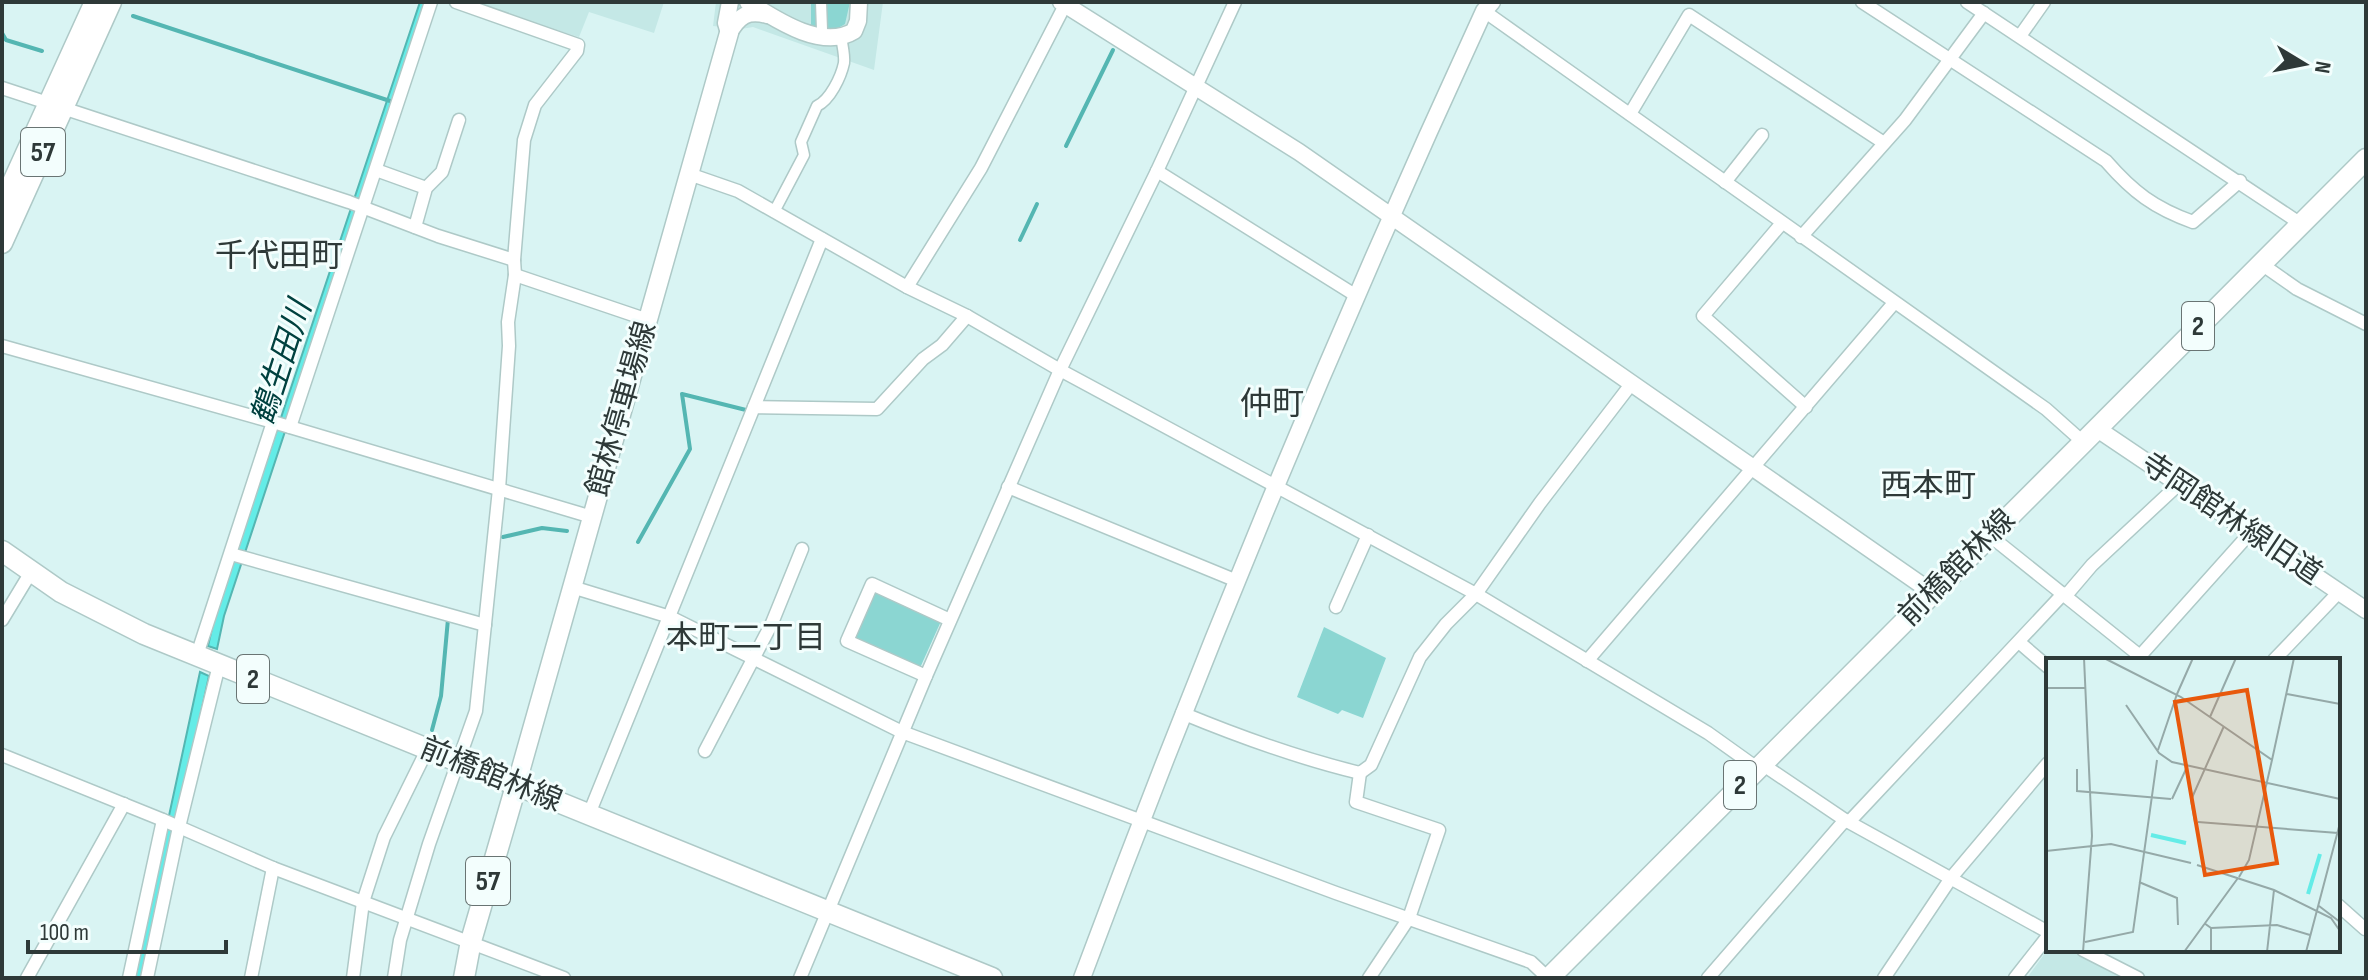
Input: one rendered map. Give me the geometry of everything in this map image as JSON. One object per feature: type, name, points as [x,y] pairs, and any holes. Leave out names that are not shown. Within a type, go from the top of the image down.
[{"type":"main road","name":"57","points":[[2,243],[95,2]]},
{"type":"main road","name":"57","points":[[2,206],[111,2]]},
{"type":"main road","name":"館林停車場線","points":[[516,786],[729,33]]},
{"type":"main road","name":"前橋館林線","points":[[1549,978],[2260,263],[2363,168]]},
{"type":"main road","name":"前橋館林線","points":[[2,551],[103,615],[427,750],[992,978]]},
{"type":"main road","name":"57","points":[[464,978],[471,941],[516,786]]},
{"type":"street","points":[[197,655],[237,556],[359,206],[376,170],[431,2]]},
{"type":"street","points":[[394,978],[407,917],[429,844],[476,711],[499,489],[508,322],[515,275],[524,140],[535,105],[578,45],[456,2]]},
{"type":"street","points":[[729,33],[726,23],[730,2]]},
{"type":"street","points":[[748,2],[769,16],[809,33],[828,37],[841,36],[857,27],[859,2]]},
{"type":"street","points":[[821,2],[822,30]]},
{"type":"street","points":[[800,978],[902,732],[1060,370],[1235,2]]},
{"type":"street","points":[[1862,2],[2106,161],[2132,190],[2166,212],[2193,222],[2240,181]]},
{"type":"street","points":[[1967,2],[2301,224]]},
{"type":"street","points":[[2020,36],[2044,2]]},
{"type":"street","points":[[907,287],[981,168],[1063,3],[1299,152],[1933,593]]},
{"type":"street","points":[[1082,978],[1182,713],[1355,295],[1483,5],[1894,303],[2046,409],[2090,435]]},
{"type":"street","points":[[1630,114],[1692,8],[1884,143]]},
{"type":"street","points":[[1801,237],[1905,120],[1984,13]]},
{"type":"street","points":[[729,33],[746,14],[769,16]]},
{"type":"street","points":[[774,212],[804,155],[801,142],[811,118],[817,106],[831,94],[844,63],[841,36]]},
{"type":"street","points":[[2,88],[514,260]]},
{"type":"street","points":[[415,227],[426,188],[442,172],[459,120]]},
{"type":"street","points":[[1725,182],[1762,135]]},
{"type":"street","points":[[376,170],[426,188]]},
{"type":"street","points":[[1157,171],[1355,295]]},
{"type":"street","points":[[689,174],[738,191],[907,287],[967,316],[1060,370],[1476,594],[1708,733],[1847,821],[2046,933]]},
{"type":"street","points":[[1782,223],[1703,316],[1806,407]]},
{"type":"street","points":[[589,814],[822,239]]},
{"type":"street","points":[[2260,263],[2297,289],[2366,324]]},
{"type":"street","points":[[515,275],[648,320]]},
{"type":"street","points":[[1587,661],[1894,303]]},
{"type":"street","points":[[754,407],[877,409],[967,316]]},
{"type":"street","points":[[2,346],[592,517]]},
{"type":"street","points":[[1369,978],[1409,918],[1439,830],[1356,802],[1360,773],[1371,765],[1420,657],[1446,624],[1476,594],[1540,503],[1632,383]]},
{"type":"street","name":"寺岡館林線旧道","points":[[2090,435],[2179,484],[2366,610]]},
{"type":"street","points":[[1710,977],[1847,821],[2020,643],[2062,595],[2069,592],[2092,565],[2179,484]]},
{"type":"street","points":[[1008,487],[1237,581]]},
{"type":"street","points":[[1989,535],[2140,656],[2251,532]]},
{"type":"street","points":[[1336,607],[1368,535]]},
{"type":"street","points":[[705,751],[755,659],[802,549]]},
{"type":"street","points":[[237,556],[485,625]]},
{"type":"street","points":[[2,620],[31,572]]},
{"type":"street","points":[[926,676],[847,641],[865,598],[872,584],[950,620]]},
{"type":"street","points":[[572,587],[670,617],[902,732],[1531,962],[1549,978]]},
{"type":"street","points":[[2276,658],[2339,592]]},
{"type":"street","points":[[2020,643],[2046,665]]},
{"type":"street","points":[[129,978],[171,823],[219,665]]},
{"type":"street","points":[[1182,713],[1251,741],[1360,773]]},
{"type":"street","points":[[353,978],[363,902],[384,837],[427,750]]},
{"type":"street","points":[[2,755],[273,868],[564,978]]},
{"type":"street","points":[[1884,978],[1951,878],[2046,765]]},
{"type":"street","points":[[27,978],[124,804]]},
{"type":"street","points":[[147,978],[171,823]]},
{"type":"street","points":[[251,978],[273,868]]},
{"type":"street","points":[[2340,907],[2365,929]]},
{"type":"street","points":[[2015,978],[2046,937]]},
{"type":"street","points":[[2087,952],[2138,978]]},
{"type":"shaded area","points":[[420,2],[427,2],[224,616],[217,649],[208,646],[215,615]]},
{"type":"shaded area","points":[[475,2],[664,2],[654,33],[589,12],[579,37],[478,6]]},
{"type":"shaded area","points":[[716,2],[883,2],[874,70],[753,27],[713,26]]},
{"type":"shaded area","points":[[811,2],[850,2],[845,24],[826,30],[807,25],[811,24]]},
{"type":"shaded area","points":[[873,589],[942,619],[920,668],[854,640]]},
{"type":"shaded area","points":[[1324,627],[1386,658],[1363,718],[1342,710],[1338,714],[1297,697]]},
{"type":"shaded area","points":[[200,672],[209,676],[143,978],[134,978]]},
{"type":"shaded area","points":[[2046,952],[2073,952],[2122,978],[2027,978]]},
{"type":"waterway","points":[[133,16],[390,101]]},
{"type":"waterway","points":[[2,33],[6,40],[42,51]]},
{"type":"waterway","points":[[1066,146],[1113,50]]},
{"type":"waterway","points":[[1020,240],[1037,204]]},
{"type":"waterway","points":[[638,542],[690,449],[682,394],[746,410]]},
{"type":"waterway","points":[[503,537],[542,528],[567,531]]},
{"type":"waterway","points":[[432,730],[441,696],[448,619]]},
{"type":"district","name":"千代田町","points":[[279,256]]},
{"type":"district","name":"仲町","points":[[1272,404]]},
{"type":"district","name":"西本町","points":[[1928,486]]},
{"type":"district","name":"本町二丁目","points":[[746,638]]},
{"type":"water label","name":"鶴生田川","points":[[282,363]]}]
